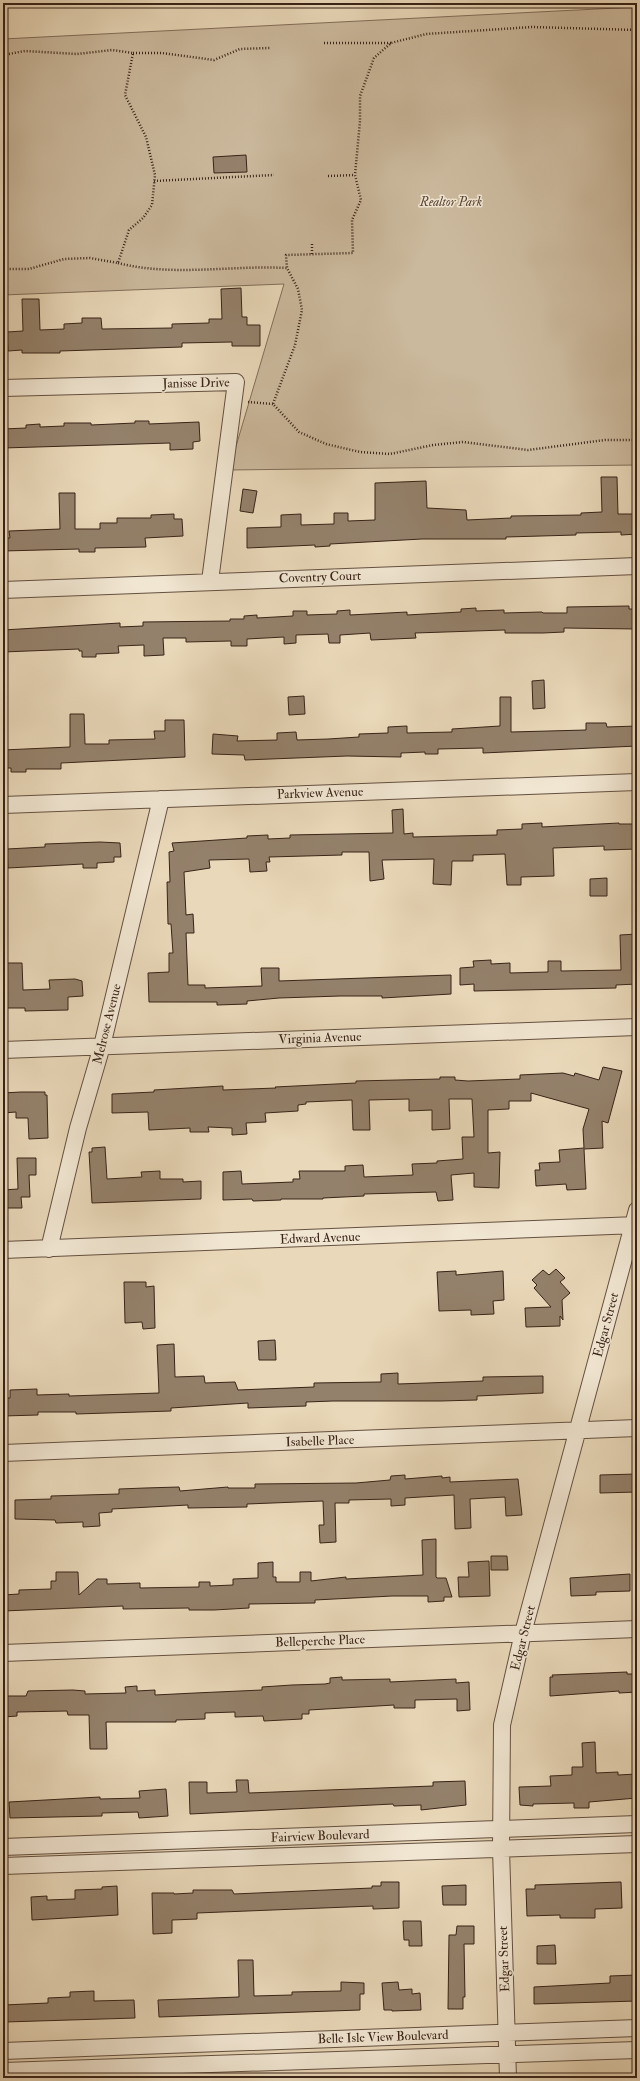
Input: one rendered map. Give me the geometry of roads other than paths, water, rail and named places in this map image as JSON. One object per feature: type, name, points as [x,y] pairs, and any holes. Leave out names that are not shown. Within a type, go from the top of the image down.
[{"type":"street","name":"Janisse Drive","points":[[3,388],[236,382],[210,581]]},
{"type":"street","name":"Coventry Court","points":[[3,590],[637,566]]},
{"type":"street","name":"Parkview Avenue","points":[[3,804],[637,782]]},
{"type":"street","name":"Melrose Avenue","points":[[49,1249],[78,1128],[102,1046],[161,799]]},
{"type":"street","name":"Virginia Avenue","points":[[3,1050],[637,1027]]},
{"type":"street","name":"Edward Avenue","points":[[3,1250],[636,1220]]},
{"type":"street","name":"Edgar Street","points":[[508,2078],[500,1829],[502,1726],[523,1633],[636,1220]]},
{"type":"street","name":"Isabelle Place","points":[[3,1453],[637,1428]]},
{"type":"street","name":"Belleperche Place","points":[[3,1653],[637,1629]]},
{"type":"street","name":"Fairview Boulevard","points":[[3,1847],[637,1824]]},
{"type":"street","points":[[127,1843],[128,1861]]},
{"type":"street","name":"Fairview Boulevard","points":[[3,1866],[637,1844]]},
{"type":"street","name":"Belle Isle View Boulevard","points":[[3,2051],[637,2028]]},
{"type":"street","points":[[129,2047],[130,2066]]},
{"type":"street","name":"Belle Isle View Boulevard","points":[[3,2071],[637,2050]]},
{"type":"park label","name":"Realtor Park","points":[[451,202]]}]
